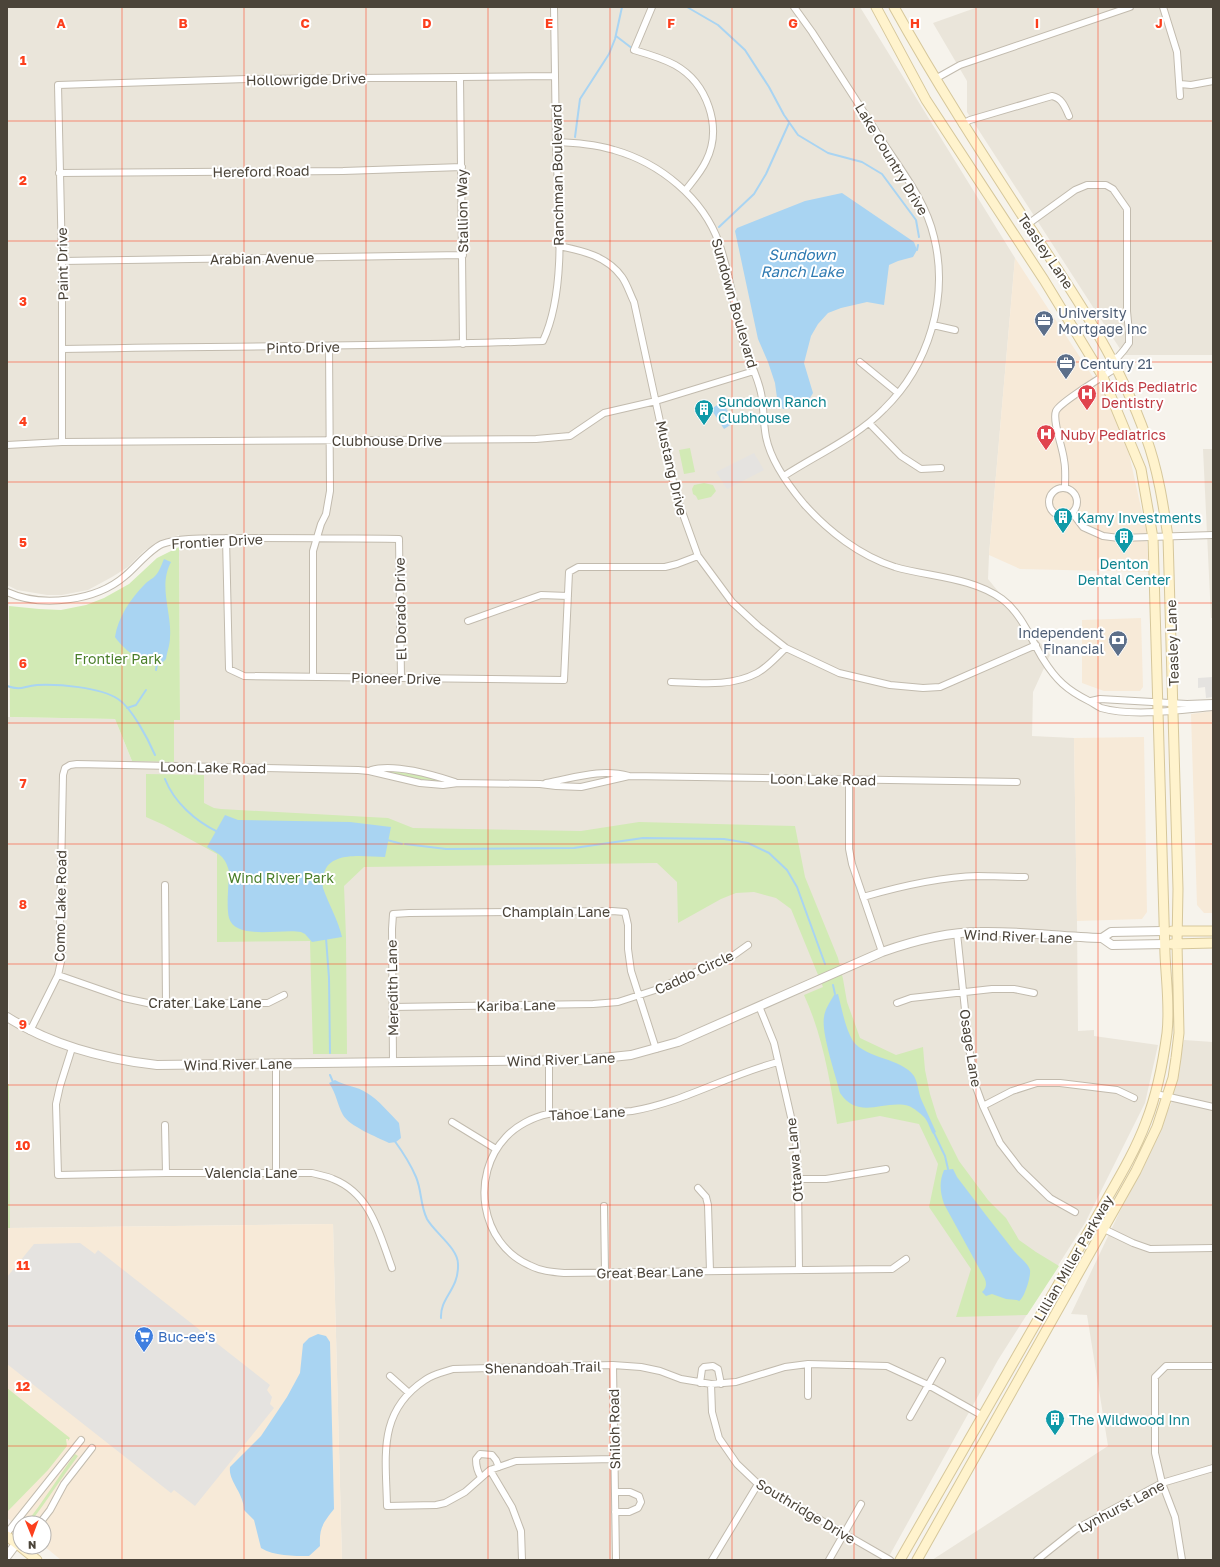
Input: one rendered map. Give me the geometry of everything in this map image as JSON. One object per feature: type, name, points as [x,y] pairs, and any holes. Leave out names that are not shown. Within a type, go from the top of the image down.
[{"type":"main road","name":"Teasley Lane","points":[[876,7],[926,100],[1104,377],[1141,469],[1153,538],[1164,931]]},
{"type":"main road","name":"Teasley Lane","points":[[894,7],[962,124],[1080,302],[1132,400],[1152,454],[1162,496],[1168,537],[1178,889],[1177,931]]},
{"type":"main road","points":[[1164,931],[1213,930]]},
{"type":"main road","name":"Lillian Miller Parkway","points":[[900,1560],[1094,1222],[1124,1168],[1146,1123],[1156,1094],[1167,1032],[1168,1002],[1164,931]]},
{"type":"main road","name":"Lillian Miller Parkway","points":[[916,1560],[1136,1172],[1157,1127],[1173,1078],[1179,1033],[1177,931]]},
{"type":"main road","points":[[1165,944],[1213,943]]},
{"type":"street","name":"Ranchman Boulevard","points":[[543,340],[549,327],[555,303],[559,246],[554,7]]},
{"type":"street","points":[[652,7],[634,50],[664,60],[683,70],[699,87],[708,104],[712,116],[714,137],[707,160],[685,191]]},
{"type":"street","name":"Lake Country Drive","points":[[784,476],[869,423],[898,393],[921,358],[934,325],[939,292],[938,256],[934,236],[922,203],[812,32],[794,7]]},
{"type":"street","points":[[935,79],[960,65],[1130,7]]},
{"type":"street","points":[[1163,7],[1177,52],[1180,96]]},
{"type":"street","name":"Hollowrigde Drive","points":[[58,85],[247,79],[555,76]]},
{"type":"street","name":"Stallion Way","points":[[460,78],[463,344]]},
{"type":"street","points":[[1180,84],[1191,85],[1213,81]]},
{"type":"street","name":"Paint Drive","points":[[58,85],[62,261],[62,442]]},
{"type":"street","points":[[962,124],[970,120],[1052,96],[1058,98],[1063,103],[1069,116]]},
{"type":"street","name":"Sundown Boulevard","points":[[556,142],[590,144],[615,150],[646,163],[664,174],[685,191],[699,207],[711,225],[719,242],[730,278],[746,354],[754,371],[761,395],[766,438],[772,454],[784,476],[802,501],[831,532],[864,553],[889,564],[971,584],[987,590],[1010,606],[1058,680],[1076,694],[1099,707],[1114,710],[1158,707],[1213,707]]},
{"type":"street","name":"Hereford Road","points":[[59,173],[343,171],[462,167]]},
{"type":"street","points":[[1028,224],[1075,190],[1087,186],[1106,185],[1113,189],[1127,209],[1128,343],[1118,357],[1111,359]]},
{"type":"street","name":"Mustang Drive","points":[[559,246],[582,251],[603,259],[622,276],[634,302],[676,496],[698,556],[732,602],[758,626],[786,648],[839,673],[890,686],[923,688],[940,687],[1036,645]]},
{"type":"street","name":"Arabian Avenue","points":[[62,261],[462,255]]},
{"type":"street","points":[[934,325],[955,330]]},
{"type":"street","name":"Pinto Drive","points":[[62,349],[463,344],[543,340]]},
{"type":"street","points":[[313,677],[313,551],[329,504],[329,346]]},
{"type":"street","points":[[860,362],[898,393]]},
{"type":"street","points":[[1065,488],[1065,462],[1056,425],[1056,411],[1064,402],[1116,368]]},
{"type":"street","name":"Clubhouse Drive","points":[[7,445],[62,442],[536,439],[570,436],[604,413],[656,401],[754,371]]},
{"type":"street","points":[[869,423],[901,456],[921,469],[941,468]]},
{"type":"street","points":[[1065,488],[1072,491],[1078,500],[1078,505],[1073,514],[1062,517],[1052,511],[1049,504],[1055,490],[1065,488]]},
{"type":"street","points":[[1073,514],[1083,527],[1103,536],[1119,538],[1153,538],[1213,535]]},
{"type":"street","name":"Frontier Drive","points":[[7,592],[39,601],[64,601],[81,597],[108,587],[124,577],[148,554],[161,545],[176,541],[226,538],[399,539]]},
{"type":"street","name":"Pioneer Drive","points":[[226,538],[229,669],[244,676],[564,680],[568,596]]},
{"type":"street","name":"El Dorado Drive","points":[[399,539],[401,678]]},
{"type":"street","points":[[468,621],[541,595],[568,596],[569,572],[578,567],[665,567],[698,556]]},
{"type":"street","points":[[671,682],[710,684],[731,682],[758,672],[786,648]]},
{"type":"street","name":"Sundown Boulevard","points":[[1090,701],[1100,699],[1158,707]]},
{"type":"street","name":"Sundown Boulevard","points":[[1173,707],[1213,703]]},
{"type":"street","name":"Loon Lake Road","points":[[63,774],[65,768],[70,765],[77,764],[369,771],[420,783],[540,784],[581,787],[629,776],[1017,782]]},
{"type":"street","name":"Loon Lake Road","points":[[369,771],[376,768],[409,770],[458,783]]},
{"type":"street","name":"Loon Lake Road","points":[[540,784],[595,773],[619,773],[629,776]]},
{"type":"street","name":"Como Lake Road","points":[[30,1031],[58,975],[62,957],[60,924],[63,774]]},
{"type":"street","points":[[849,780],[849,849],[863,897],[882,952]]},
{"type":"street","points":[[863,897],[905,886],[942,879],[978,876],[1025,877]]},
{"type":"street","points":[[165,885],[166,1004]]},
{"type":"street","name":"Champlain Lane","points":[[393,914],[612,910],[625,912],[628,925],[628,949],[631,971],[656,1049]]},
{"type":"street","name":"Meredith Lane","points":[[393,914],[393,1062]]},
{"type":"street","name":"Wind River Lane","points":[[1102,938],[1111,932],[1164,931]]},
{"type":"street","name":"Wind River Lane","points":[[7,1017],[30,1031],[72,1048],[106,1057],[157,1065],[583,1060],[631,1055],[656,1049],[696,1034],[882,952],[909,943],[957,933],[1000,932],[1102,938],[1112,944],[1165,944]]},
{"type":"street","name":"Osage Lane","points":[[957,933],[959,965],[969,1048],[976,1087],[983,1106],[1000,1143],[1020,1169],[1050,1198],[1075,1212]]},
{"type":"street","name":"Caddo Circle","points":[[639,996],[734,955],[748,945]]},
{"type":"street","name":"Crater Lake Lane","points":[[58,975],[124,998],[152,1004],[268,1002],[284,995]]},
{"type":"street","points":[[897,1003],[911,998],[992,989],[1014,989],[1034,993]]},
{"type":"street","name":"Kariba Lane","points":[[392,1007],[593,1004],[618,1002],[639,996]]},
{"type":"street","name":"Ottawa Lane","points":[[759,1006],[769,1028],[796,1139],[799,1270]]},
{"type":"street","name":"Valencia Lane","points":[[72,1048],[56,1104],[58,1175],[276,1172],[312,1173],[333,1178],[354,1191],[368,1207],[375,1221],[392,1268]]},
{"type":"street","points":[[549,1061],[549,1114]]},
{"type":"street","name":"Tahoe Lane","points":[[496,1149],[514,1130],[524,1124],[549,1114],[602,1114],[662,1105],[695,1094],[754,1068],[778,1062]]},
{"type":"street","points":[[276,1064],[276,1172]]},
{"type":"street","points":[[983,1106],[1012,1091],[1037,1083],[1060,1083],[1117,1090],[1134,1098]]},
{"type":"street","points":[[1156,1094],[1213,1107]]},
{"type":"street","points":[[452,1122],[496,1149]]},
{"type":"street","points":[[166,1125],[166,1173]]},
{"type":"street","name":"Great Bear Lane","points":[[496,1149],[490,1160],[484,1187],[484,1201],[491,1226],[497,1238],[516,1257],[528,1265],[545,1271],[564,1273],[892,1269],[906,1259]]},
{"type":"street","points":[[798,1179],[826,1179],[886,1169]]},
{"type":"street","points":[[698,1188],[706,1198],[708,1205],[710,1271]]},
{"type":"street","points":[[604,1206],[605,1272]]},
{"type":"street","points":[[1094,1222],[1104,1229],[1133,1243],[1150,1249],[1213,1248]]},
{"type":"street","points":[[910,1417],[942,1360]]},
{"type":"street","points":[[808,1364],[808,1396]]},
{"type":"street","name":"Shenandoah Trail","points":[[481,1477],[465,1492],[446,1503],[436,1505],[387,1506],[385,1446],[388,1428],[402,1400],[426,1379],[438,1373],[453,1369],[613,1365],[641,1367],[660,1371],[681,1379],[700,1383],[721,1384],[743,1380],[785,1368],[808,1364],[887,1366],[928,1386],[983,1416]]},
{"type":"street","name":"Shiloh Road","points":[[613,1365],[616,1560]]},
{"type":"street","points":[[700,1383],[702,1370],[704,1367],[713,1366],[718,1368],[721,1384]]},
{"type":"street","points":[[1182,1560],[1175,1517],[1162,1483],[1155,1453],[1155,1377],[1166,1366],[1213,1366]]},
{"type":"street","points":[[390,1376],[409,1393]]},
{"type":"street","name":"Southridge Drive","points":[[711,1384],[712,1412],[719,1438],[737,1464],[758,1484],[890,1560]]},
{"type":"street","points":[[7,1533],[81,1440]]},
{"type":"street","points":[[46,1515],[56,1500],[64,1484],[92,1448]]},
{"type":"street","points":[[499,1467],[492,1455],[480,1454],[476,1458],[477,1471],[481,1477],[490,1470],[499,1467],[516,1461],[614,1459]]},
{"type":"street","name":"Lynhurst Lane","points":[[1037,1560],[1076,1529],[1162,1483],[1213,1468]]},
{"type":"street","points":[[490,1470],[512,1508],[521,1531],[522,1560]]},
{"type":"street","points":[[712,1560],[758,1484]]},
{"type":"street","points":[[615,1492],[630,1492],[638,1496],[641,1502],[638,1508],[629,1512],[615,1512]]},
{"type":"street","points":[[829,1560],[861,1504]]},
{"type":"shaded area","points":[[7,7],[860,7],[1015,258],[988,579],[1050,655],[1033,692],[1032,736],[1074,738],[1078,1031],[1094,1030],[1094,1036],[1158,1045],[1145,1103],[1085,1223],[998,1360],[887,1560],[342,1560],[333,1224],[10,1228],[9,1018],[7,963],[7,717],[115,719],[132,761],[173,762],[174,720],[180,720],[179,535],[160,541],[144,551],[128,567],[88,590],[62,595],[47,595],[17,590],[7,585]]},
{"type":"shaded area","points":[[978,7],[1213,7],[1213,355],[1124,355],[967,112],[967,81],[933,23]]},
{"type":"shaded area","points":[[1015,258],[1108,400],[1129,454],[1146,530],[1149,572],[1020,569],[989,555]]},
{"type":"shaded area","points":[[1203,449],[1213,449],[1213,618],[1211,618]]},
{"type":"shaded area","points":[[754,453],[764,470],[727,489],[716,472]]},
{"type":"shaded area","points":[[1141,618],[1143,687],[1140,691],[1104,691],[1082,683],[1082,620]]},
{"type":"shaded area","points":[[1213,677],[1213,697],[1206,698],[1205,687],[1198,688],[1198,678]]},
{"type":"shaded area","points":[[1213,711],[1213,913],[1204,913],[1197,905],[1191,714]]},
{"type":"shaded area","points":[[1144,737],[1147,912],[1142,919],[1077,921],[1074,738]]},
{"type":"shaded area","points":[[1184,1040],[1213,1042],[1213,1560],[932,1560],[1108,1446],[1087,1315],[1071,1314],[1171,1104]]},
{"type":"shaded area","points":[[333,1224],[342,1560],[61,1560],[52,1553],[52,1515],[12,1515],[12,1522],[7,1518],[7,1228]]},
{"type":"shaded area","points":[[80,1243],[95,1254],[98,1250],[270,1385],[267,1390],[272,1397],[270,1404],[274,1408],[195,1506],[174,1490],[171,1493],[7,1364],[7,1277],[34,1244]]},
{"type":"green space","points":[[690,448],[695,472],[684,474],[679,450]]},
{"type":"green space","points":[[704,483],[713,485],[716,491],[711,497],[698,500],[693,494],[692,489],[694,485]]},
{"type":"green space","name":"Frontier Park","points":[[179,547],[180,720],[174,720],[174,762],[132,761],[115,719],[10,717],[9,606],[61,610],[86,605],[104,598],[129,584],[157,558]]},
{"type":"green space","points":[[387,771],[410,773],[441,780],[441,782],[425,781],[387,773]]},
{"type":"green space","name":"Wind River Park","points":[[146,774],[204,775],[204,803],[214,808],[388,818],[413,828],[581,831],[639,822],[795,826],[805,877],[838,958],[847,1002],[860,1038],[896,1055],[923,1047],[925,1070],[937,1117],[959,1161],[988,1200],[1006,1218],[1019,1240],[1059,1266],[1027,1315],[956,1317],[971,1269],[929,1207],[938,1164],[919,1124],[880,1116],[837,1124],[821,1042],[804,995],[823,987],[791,909],[776,898],[754,892],[736,893],[721,899],[678,923],[677,882],[657,863],[364,867],[344,886],[347,1054],[313,1054],[310,941],[217,942],[217,854],[164,825],[146,817]]},
{"type":"green space","points":[[7,1084],[9,1084],[10,1228],[7,1228]]},
{"type":"green space","points":[[7,1388],[70,1438],[68,1441],[68,1439],[66,1439],[67,1446],[48,1470],[7,1512]]},
{"type":"green space","points":[[75,1454],[78,1456],[36,1515],[32,1515]]},
{"type":"water","name":"Sundown Ranch Lake","points":[[842,193],[914,242],[917,250],[913,257],[889,265],[884,305],[867,302],[841,308],[828,313],[818,324],[811,336],[804,363],[813,393],[801,406],[783,409],[777,398],[775,383],[758,339],[735,231],[737,228],[805,201]]},
{"type":"water","points":[[722,402],[735,422],[724,429],[711,409]]},
{"type":"water","points":[[164,559],[171,562],[167,571],[165,590],[170,640],[166,659],[160,664],[153,664],[147,663],[134,656],[115,637],[119,622],[126,608],[140,589],[157,574]]},
{"type":"water","points":[[225,815],[238,820],[350,822],[391,827],[385,857],[350,856],[341,858],[328,866],[324,873],[323,888],[342,937],[312,942],[305,934],[301,932],[250,931],[233,925],[228,913],[229,871],[226,862],[221,856],[207,847]]},
{"type":"water","points":[[838,994],[846,1024],[853,1041],[866,1052],[901,1065],[914,1076],[921,1099],[936,1132],[933,1134],[924,1117],[909,1106],[890,1105],[864,1108],[855,1106],[847,1101],[840,1093],[827,1044],[824,1024],[824,1017],[827,1008],[834,995]]},
{"type":"water","points":[[335,1080],[355,1087],[375,1099],[399,1123],[401,1138],[396,1142],[389,1143],[364,1131],[346,1119],[329,1083]]},
{"type":"water","points":[[953,1169],[957,1177],[993,1224],[1014,1251],[1029,1267],[1030,1273],[1028,1282],[1025,1292],[1019,1301],[1006,1299],[992,1294],[986,1296],[982,1292],[986,1286],[985,1279],[944,1204],[941,1187],[942,1174],[944,1170]]},
{"type":"water","points":[[318,1334],[326,1336],[330,1342],[334,1509],[322,1526],[320,1546],[309,1556],[290,1556],[272,1553],[261,1548],[254,1520],[244,1510],[242,1498],[231,1477],[230,1467],[261,1436],[287,1397],[300,1373],[303,1344],[309,1338]]},
{"type":"waterway","points":[[575,137],[580,99],[609,54],[615,39],[622,7]]},
{"type":"waterway","points":[[687,7],[718,25],[745,50],[769,87],[784,115],[798,135],[828,153],[862,162],[882,174],[916,220],[919,237]]},
{"type":"waterway","points":[[616,36],[633,49]]},
{"type":"waterway","points":[[719,227],[754,194],[766,174],[789,123]]},
{"type":"waterway","points":[[917,250],[918,245]]},
{"type":"waterway","points":[[156,670],[157,664]]},
{"type":"waterway","points":[[7,686],[19,688],[37,685],[79,687],[110,695],[118,699],[129,709],[144,733],[155,755]]},
{"type":"waterway","points":[[127,708],[136,705],[146,690]]},
{"type":"waterway","points":[[165,779],[174,795],[186,810],[209,828],[218,832]]},
{"type":"waterway","points":[[405,844],[446,849],[574,848],[643,838],[724,839],[748,843],[769,853],[787,870],[797,887],[825,964]]},
{"type":"waterway","points":[[387,840],[402,844]]},
{"type":"waterway","points":[[326,938],[329,978],[330,1053]]},
{"type":"waterway","points":[[833,985],[835,994]]},
{"type":"waterway","points":[[330,1075],[333,1082]]},
{"type":"waterway","points":[[934,1133],[945,1156],[948,1169]]},
{"type":"waterway","points":[[394,1140],[416,1177],[427,1219],[450,1246],[457,1258],[458,1273],[453,1287],[443,1304],[441,1318]]},
{"type":"place","name":"University Mortgage Inc","points":[[1044,337]]},
{"type":"place","name":"Century 21","points":[[1066,380]]},
{"type":"place","name":"iKids Pediatric Dentistry","points":[[1087,411]]},
{"type":"place","name":"Sundown Ranch Clubhouse","points":[[704,426]]},
{"type":"place","name":"Nuby Pediatrics","points":[[1046,451]]},
{"type":"place","name":"Kamy Investments","points":[[1063,534]]},
{"type":"place","name":"Denton Dental Center","points":[[1124,554]]},
{"type":"place","name":"Independent Financial","points":[[1118,657]]},
{"type":"place","name":"Buc-ee's","points":[[144,1353]]},
{"type":"place","name":"The Wildwood Inn","points":[[1055,1436]]}]
